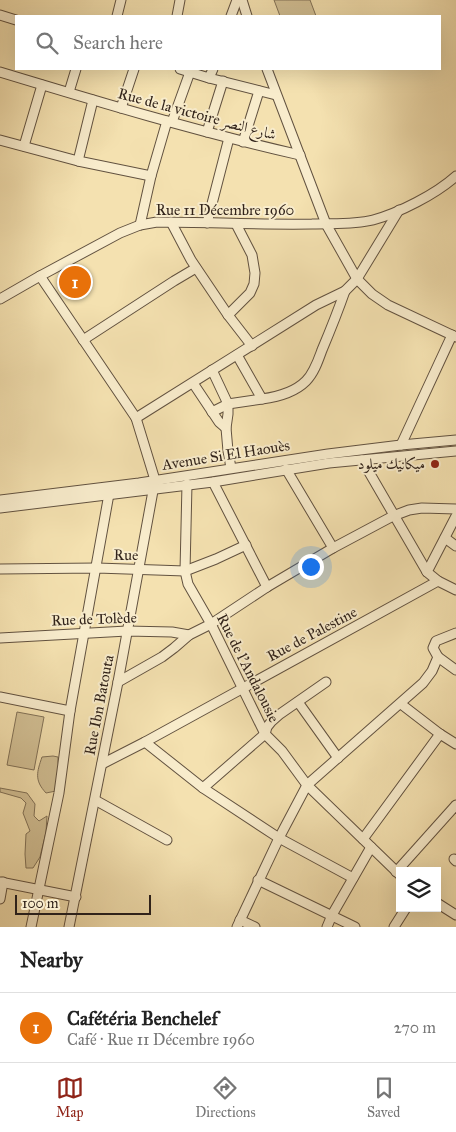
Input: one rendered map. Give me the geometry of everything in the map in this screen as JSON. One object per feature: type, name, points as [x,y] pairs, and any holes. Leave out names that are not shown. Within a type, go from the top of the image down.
[{"type":"street","points":[[118,15],[121,0]]},
{"type":"street","points":[[177,15],[180,0]]},
{"type":"street","points":[[231,15],[237,0]]},
{"type":"street","points":[[242,0],[247,15]]},
{"type":"street","points":[[0,15],[15,20]]},
{"type":"street","points":[[69,92],[76,70]]},
{"type":"street","points":[[122,108],[134,70]]},
{"type":"street","points":[[183,70],[276,95]]},
{"type":"street","points":[[209,78],[212,70]]},
{"type":"street","points":[[267,70],[326,224],[357,279],[372,294],[388,305],[454,336],[401,445]]},
{"type":"street","name":"Rue de la victoire شارع النصر","points":[[0,72],[18,73],[42,85],[93,100],[243,142],[300,155]]},
{"type":"street","points":[[140,225],[151,176],[169,121],[190,72]]},
{"type":"street","points":[[207,132],[223,81]]},
{"type":"street","points":[[24,146],[42,85]]},
{"type":"street","points":[[243,142],[259,91]]},
{"type":"street","points":[[78,161],[93,100]]},
{"type":"street","points":[[206,224],[229,138]]},
{"type":"street","points":[[0,140],[78,161],[151,176]]},
{"type":"street","name":"Rue 11 Décembre 1960","points":[[0,299],[104,241],[140,225],[156,222],[271,225],[355,223],[373,220],[423,199],[456,176]]},
{"type":"street","points":[[136,418],[316,305],[345,291],[357,279],[398,210]]},
{"type":"street","points":[[171,222],[196,268],[252,346]]},
{"type":"street","points":[[228,315],[250,294],[254,284],[255,272],[252,255],[236,224]]},
{"type":"street","points":[[83,340],[196,268]]},
{"type":"street","points":[[40,276],[136,418],[154,484]]},
{"type":"street","points":[[212,412],[228,404],[273,397],[295,389],[306,382],[315,367],[338,313],[345,291]]},
{"type":"street","points":[[237,355],[262,399]]},
{"type":"street","points":[[212,370],[228,404],[226,428],[231,468]]},
{"type":"street","points":[[193,382],[212,412],[226,428]]},
{"type":"street","name":"Avenue Si El Haouès","points":[[0,505],[109,494],[231,468],[329,458],[401,445],[456,440]]},
{"type":"street","name":"Avenue Si El Haouès","points":[[0,505],[139,483],[187,484],[213,482],[286,470],[329,458],[362,460],[456,451]]},
{"type":"street","points":[[362,460],[427,572],[438,581],[456,590]]},
{"type":"street","points":[[286,470],[333,548]]},
{"type":"street","points":[[213,482],[267,587]]},
{"type":"street","name":"Rue Ibn Batouta","points":[[73,926],[76,896],[154,484]]},
{"type":"street","name":"Rue de l'Andalousie","points":[[187,484],[185,571],[188,584],[211,624],[265,734],[282,751],[307,785],[396,872]]},
{"type":"street","points":[[31,927],[59,793],[70,711],[109,494]]},
{"type":"street","points":[[118,682],[162,657],[189,635],[211,624],[267,587],[333,548],[393,516],[409,510],[422,508],[456,509]]},
{"type":"street","points":[[427,572],[456,516]]},
{"type":"street","points":[[445,538],[456,546]]},
{"type":"street","name":"Rue","points":[[0,569],[97,568],[185,571],[246,545]]},
{"type":"street","name":"Rue de Palestine","points":[[102,764],[438,581]]},
{"type":"street","name":"Rue de Tolède","points":[[0,638],[127,631],[172,632],[189,635]]},
{"type":"street","points":[[456,632],[436,641],[433,648],[438,657],[456,670]]},
{"type":"street","points":[[255,927],[238,923],[307,785],[423,683],[432,671],[438,657]]},
{"type":"street","points":[[204,788],[265,734],[270,722],[326,682]]},
{"type":"street","points":[[0,697],[70,711]]},
{"type":"street","points":[[298,702],[338,758]]},
{"type":"street","points":[[401,704],[456,744]]},
{"type":"street","points":[[362,839],[440,734]]},
{"type":"street","points":[[145,742],[204,788],[279,838],[353,878]]},
{"type":"street","points":[[95,800],[167,840]]},
{"type":"street","points":[[404,867],[456,805]]},
{"type":"street","points":[[327,927],[371,847]]},
{"type":"street","points":[[258,880],[355,927]]},
{"type":"street","points":[[0,899],[2,882],[76,896]]},
{"type":"street","points":[[441,906],[456,915]]},
{"type":"street","points":[[394,927],[403,912]]},
{"type":"shaded area","points":[[274,0],[310,0],[316,15],[280,15]]},
{"type":"shaded area","points":[[17,712],[44,717],[34,770],[7,765]]},
{"type":"shaded area","points":[[42,757],[58,757],[60,774],[56,791],[46,793],[38,780],[38,772]]},
{"type":"shaded area","points":[[0,788],[27,793],[35,804],[34,816],[39,821],[47,816],[46,832],[40,857],[33,868],[26,868],[26,834],[30,831],[23,813],[26,803],[21,798],[0,792]]},
{"type":"place","name":"Cafétéria Benchelef","points":[[75,282]]},
{"type":"place","name":"ميكانيك ميلود","points":[[435,464]]}]
